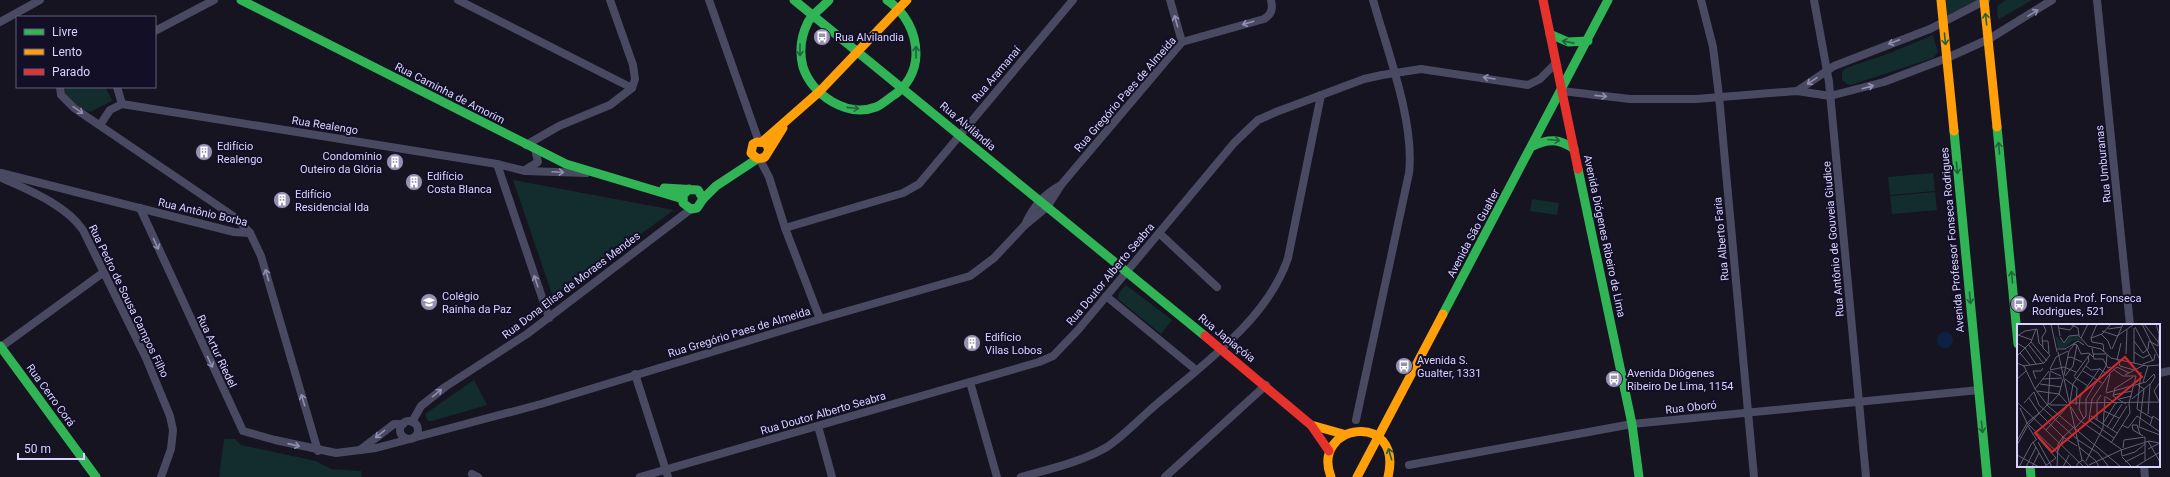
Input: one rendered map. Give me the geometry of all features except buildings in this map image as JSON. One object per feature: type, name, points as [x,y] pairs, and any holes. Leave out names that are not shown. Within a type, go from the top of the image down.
[{"type":"main road","name":"Rua Caminha de Amorim","points":[[241,0],[526,145],[592,174],[655,188],[689,189]]},
{"type":"main road","name":"Rua Alvilândia","points":[[794,0],[1126,271]]},
{"type":"main road","points":[[829,0],[812,14],[803,33],[800,55],[803,69],[809,82],[818,93],[838,106],[862,109],[885,103],[903,88],[912,73],[916,56],[916,45],[909,22],[898,8],[887,0]]},
{"type":"main road","points":[[701,195],[741,170],[786,123],[818,93],[907,0]]},
{"type":"main road","name":"Avenida Diógenes Ribeiro de Lima","points":[[1542,0],[1632,424],[1639,477]]},
{"type":"main road","name":"Avenida São Gualter","points":[[1356,477],[1533,146],[1608,0]]},
{"type":"main road","name":"Avenida Professor Fonseca Rodrigues","points":[[1941,0],[1987,477]]},
{"type":"main road","points":[[1985,0],[2017,333]]},
{"type":"main road","points":[[1550,34],[1563,42],[1570,44],[1588,41]]},
{"type":"main road","points":[[1533,146],[1549,139],[1556,139],[1574,149]]},
{"type":"main road","name":"Rua Caminha de Amorim","points":[[655,188],[686,203]]},
{"type":"main road","points":[[689,189],[695,189],[701,195],[700,205],[686,203],[684,193],[689,189]]},
{"type":"main road","name":"Rua Japiaçóia","points":[[1126,271],[1266,385],[1311,426],[1329,451]]},
{"type":"main road","name":"Rua Cerro Corá","points":[[0,346],[96,477]]},
{"type":"main road","name":"Rua Japiaçóia","points":[[1311,426],[1343,434]]},
{"type":"main road","points":[[1331,477],[1328,467],[1329,451],[1335,441],[1343,434],[1361,430],[1378,436],[1385,442],[1390,451],[1392,460],[1389,477]]},
{"type":"main road","points":[[2030,467],[2031,477]]},
{"type":"street","points":[[0,22],[40,0]]},
{"type":"street","points":[[156,30],[214,0]]},
{"type":"street","points":[[458,0],[632,88]]},
{"type":"street","points":[[526,145],[541,135],[610,105],[632,88],[635,79],[633,65],[610,0]]},
{"type":"street","points":[[709,0],[785,228],[820,319]]},
{"type":"street","name":"Rua Aramanaí","points":[[785,228],[903,193],[918,184],[1073,0]]},
{"type":"street","points":[[1170,0],[1182,42]]},
{"type":"street","name":"Rua Gregório Paes de Almeida","points":[[318,451],[347,453],[412,439],[443,429],[541,404],[635,374],[970,276],[994,258],[1024,226],[1047,207],[1061,185],[1182,42],[1264,19],[1270,15],[1272,11],[1271,0]]},
{"type":"street","points":[[1356,420],[1411,154],[1408,130],[1394,73],[1373,0]]},
{"type":"street","name":"Rua Alberto Faria","points":[[1701,0],[1713,47],[1719,96],[1754,477]]},
{"type":"street","name":"Rua Antônio de Gouveia Giudice","points":[[1814,0],[1830,96],[1866,477]]},
{"type":"street","points":[[1797,90],[1834,66],[1943,22],[1985,0]]},
{"type":"street","points":[[1562,91],[1630,99],[1719,96],[1797,90],[1830,96],[1884,82],[1947,58],[1989,39],[2052,0]]},
{"type":"street","name":"Rua Umburanas","points":[[2097,0],[2130,324]]},
{"type":"street","name":"Rua Doutor Alberto Seabra","points":[[640,477],[667,473],[818,426],[1039,362],[1053,356],[1106,296],[1248,128],[1276,112],[1364,79],[1394,73],[1421,69],[1528,85],[1540,79],[1556,63]]},
{"type":"street","points":[[60,88],[61,95],[68,103],[222,208],[250,233]]},
{"type":"street","points":[[100,125],[110,110],[122,104],[117,88]]},
{"type":"street","points":[[1021,477],[1080,459],[1108,446],[1221,348],[1268,298],[1283,272],[1288,258],[1321,94]]},
{"type":"street","name":"Rua Realengo","points":[[122,104],[497,164],[525,170],[592,174]]},
{"type":"street","points":[[541,135],[545,154]]},
{"type":"street","points":[[525,170],[538,162],[535,149]]},
{"type":"street","points":[[497,164],[549,318]]},
{"type":"street","name":"Rua Antônio Borba","points":[[0,173],[234,232],[250,233],[262,256],[318,451]]},
{"type":"street","name":"Rua Pedro de Sousa Campos Filho","points":[[0,176],[72,216],[83,230],[146,358],[170,416],[173,430],[171,449],[161,477]]},
{"type":"street","name":"Rua Gregório Paes de Almeida","points":[[1024,226],[1029,215],[1040,201],[1050,191],[1061,185]]},
{"type":"street","name":"Rua Dona Elisa de Moraes Mendes","points":[[412,422],[421,406],[445,387],[549,318],[669,224],[686,203]]},
{"type":"street","name":"Rua Artur Riedel","points":[[140,208],[242,431],[318,451]]},
{"type":"street","points":[[1159,233],[1217,287]]},
{"type":"street","points":[[0,346],[104,272]]},
{"type":"street","points":[[1106,296],[1196,370]]},
{"type":"street","points":[[2160,373],[2170,371]]},
{"type":"street","points":[[635,374],[667,473]]},
{"type":"street","points":[[970,382],[997,477]]},
{"type":"street","points":[[1165,477],[1266,385]]},
{"type":"street","name":"Rua Oboró","points":[[1409,465],[1632,424],[1979,390]]},
{"type":"street","points":[[360,450],[394,424],[412,422],[418,428],[418,432],[412,439],[401,434],[403,424]]},
{"type":"street","points":[[818,426],[832,477]]},
{"type":"street","name":"Rua Gregório Paes de Almeida","points":[[418,428],[443,429]]},
{"type":"street","points":[[2144,467],[2145,477]]},
{"type":"green space","points":[[1946,0],[1978,0],[1947,16]]},
{"type":"green space","points":[[2006,0],[2032,0],[1998,20],[1997,6]]},
{"type":"green space","points":[[1933,35],[1938,52],[1933,58],[1851,85],[1842,80],[1842,72],[1846,68],[1890,53]]},
{"type":"green space","points":[[66,88],[106,88],[112,100],[90,112],[72,102],[64,93]]},
{"type":"green space","points":[[1933,173],[1935,191],[1890,195],[1888,177]]},
{"type":"green space","points":[[513,180],[674,210],[553,297]]},
{"type":"green space","points":[[1935,192],[1937,210],[1892,214],[1890,196]]},
{"type":"green space","points":[[1532,199],[1559,203],[1557,215],[1530,211]]},
{"type":"green space","points":[[1126,285],[1172,320],[1161,334],[1118,299],[1119,293]]},
{"type":"green space","points":[[474,380],[487,405],[428,421],[425,414]]},
{"type":"green space","points":[[224,439],[235,439],[241,445],[316,461],[331,469],[361,471],[362,477],[219,477]]},
{"type":"water","points":[[1945,332],[1951,334],[1953,340],[1951,346],[1945,348],[1939,346],[1937,340],[1939,334]]},
{"type":"traffic: fast","points":[[241,0],[566,164],[683,199]]},
{"type":"traffic: fast","points":[[794,0],[1205,336]]},
{"type":"traffic: fast","points":[[829,0],[812,16],[806,27],[802,38],[801,50],[803,67],[814,87],[832,102],[843,107],[865,110],[880,105],[901,89],[909,79],[916,61],[912,30],[899,10],[887,0]]},
{"type":"traffic: fast","points":[[1443,314],[1608,0]]},
{"type":"traffic: fast","points":[[1550,34],[1568,42],[1588,41]]},
{"type":"traffic: fast","points":[[1997,127],[2017,334]]},
{"type":"traffic: fast","points":[[1954,131],[1987,477]]},
{"type":"traffic: fast","points":[[1533,146],[1539,143],[1554,141],[1564,143],[1574,149]]},
{"type":"traffic: fast","points":[[703,199],[716,186],[757,159]]},
{"type":"traffic: fast","points":[[1578,169],[1632,424],[1639,477]]},
{"type":"traffic: fast","points":[[664,188],[698,190],[703,199],[697,208],[691,209],[683,203],[683,195],[689,189]]},
{"type":"traffic: fast","points":[[0,346],[96,477]]},
{"type":"traffic: fast","points":[[2030,467],[2031,477]]},
{"type":"traffic: slow","points":[[762,142],[819,92],[907,0]]},
{"type":"traffic: slow","points":[[1941,0],[1954,131]]},
{"type":"traffic: slow","points":[[1984,0],[1997,127]]},
{"type":"traffic: slow","points":[[769,150],[766,143],[757,142],[753,144],[751,153],[757,158],[765,157],[783,128]]},
{"type":"traffic: slow","points":[[1357,477],[1443,314]]},
{"type":"traffic: slow","points":[[1311,425],[1343,434]]},
{"type":"traffic: slow","points":[[1331,477],[1328,459],[1333,445],[1344,436],[1358,432],[1371,433],[1383,441],[1389,456],[1388,477]]},
{"type":"traffic: jam","points":[[1543,0],[1578,169]]},
{"type":"traffic: jam","points":[[1205,336],[1311,425],[1329,451]]},
{"type":"place","name":"Rua Alvilandia","points":[[822,37]]},
{"type":"place","name":"Edifício Realengo","points":[[204,152]]},
{"type":"place","name":"Condomínio Outeiro da Glória","points":[[395,162]]},
{"type":"place","name":"Edifício Costa Blanca","points":[[414,182]]},
{"type":"place","name":"Edifício Residencial Ida","points":[[282,200]]},
{"type":"place","name":"Colégio Rainha da Paz","points":[[429,302]]},
{"type":"place","name":"Avenida Prof. Fonseca Rodrigues, 521","points":[[2019,304]]},
{"type":"place","name":"Edifício Vilas Lobos","points":[[972,343]]},
{"type":"place","name":"Avenida S. Gualter, 1331","points":[[1404,366]]},
{"type":"place","name":"Avenida Diógenes Ribeiro De Lima, 1154","points":[[1614,379]]}]
